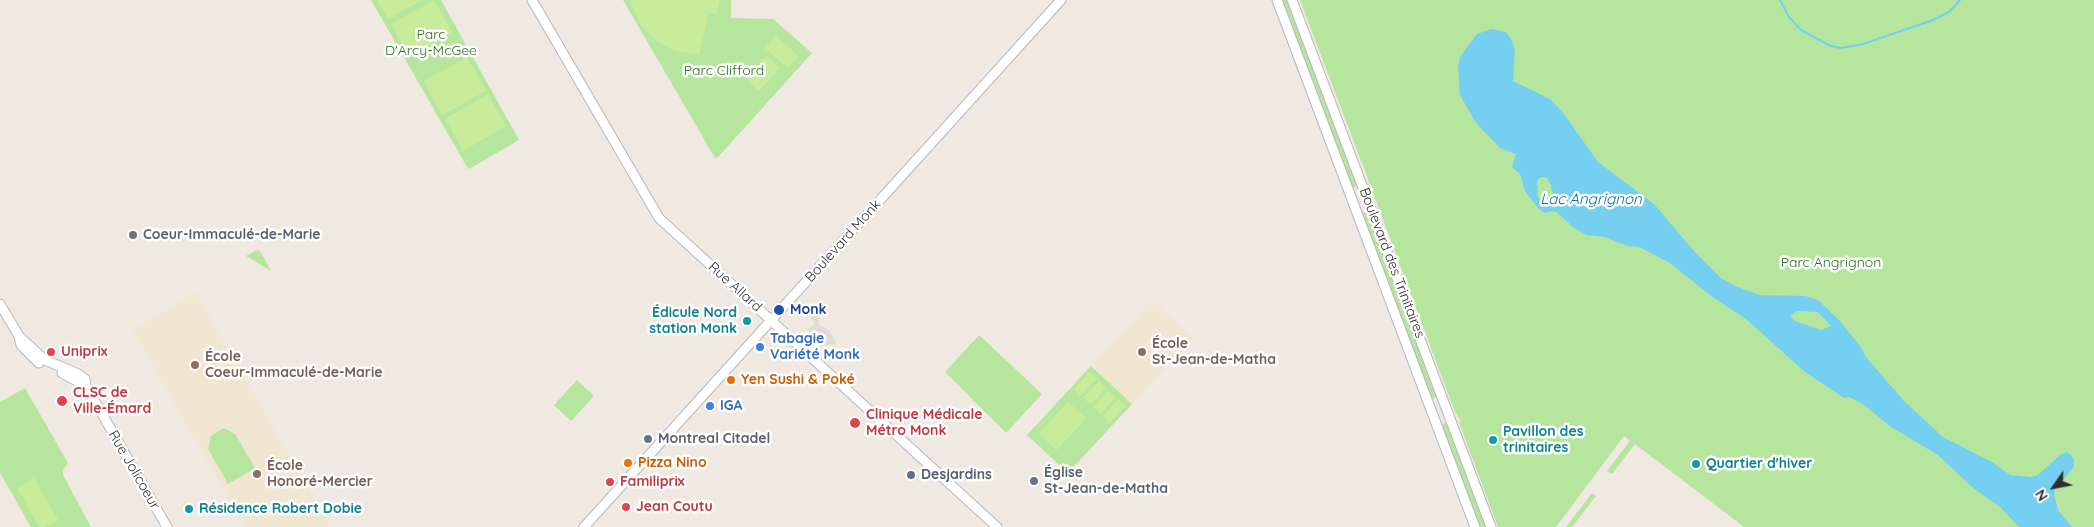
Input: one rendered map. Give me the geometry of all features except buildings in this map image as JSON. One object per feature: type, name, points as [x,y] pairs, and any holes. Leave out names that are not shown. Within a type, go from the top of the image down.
[{"type":"street","name":"Rue Allard","points":[[532,0],[659,218],[997,527]]},
{"type":"street","name":"Boulevard Monk","points":[[584,527],[1061,0]]},
{"type":"street","name":"Boulevard des Trinitaires","points":[[1277,0],[1475,527]]},
{"type":"street","name":"Boulevard des Trinitaires","points":[[1292,0],[1491,527]]},
{"type":"street","name":"Rue Jolicoeur","points":[[0,304],[21,345],[35,360],[86,386],[167,527]]},
{"type":"shaded area","points":[[196,293],[330,527],[246,527],[193,437],[133,330]]},
{"type":"shaded area","name":"École St-Jean-de-Matha","points":[[1152,300],[1193,338],[1132,404],[1091,366]]},
{"type":"shaded area","points":[[802,301],[820,317],[818,324],[829,330],[836,343],[833,346],[831,344],[822,346],[815,344],[814,346],[807,340],[812,334],[806,328],[809,329],[815,322],[798,306]]},
{"type":"green space","name":"Parc D'Arcy-McGee","points":[[371,0],[441,0],[519,140],[469,169]]},
{"type":"green space","points":[[377,0],[422,0],[388,19]]},
{"type":"green space","points":[[434,0],[452,32],[409,56],[391,24]]},
{"type":"green space","name":"Parc Clifford","points":[[623,0],[731,0],[731,18],[773,19],[812,53],[718,157],[715,158]]},
{"type":"green space","points":[[630,0],[720,0],[717,14],[709,13],[699,55],[675,51],[656,41],[640,24]]},
{"type":"green space","points":[[1280,0],[1289,0],[1359,185],[1351,188]]},
{"type":"green space","name":"Parc Angrignon","points":[[1300,0],[2094,0],[2094,527],[1744,527],[1635,444],[1612,474],[1607,471],[1630,441],[1624,436],[1556,527],[1498,527],[1459,422],[1461,421],[1455,412],[1372,190],[1374,189],[1371,187]]},
{"type":"green space","points":[[776,36],[799,56],[788,68],[765,48]]},
{"type":"green space","points":[[766,56],[780,68],[759,91],[746,79]]},
{"type":"green space","points":[[467,57],[486,91],[442,115],[424,81]]},
{"type":"green space","points":[[488,94],[506,126],[463,151],[445,119]]},
{"type":"green space","points":[[1368,211],[1438,396],[1430,400],[1360,214]]},
{"type":"green space","points":[[257,250],[260,251],[271,271],[246,256]]},
{"type":"green space","points":[[979,335],[1042,394],[1006,433],[945,372]]},
{"type":"green space","points":[[1091,366],[1132,404],[1068,473],[1027,435]]},
{"type":"green space","points":[[1089,372],[1097,379],[1081,396],[1074,389]]},
{"type":"green space","points":[[577,380],[594,396],[571,421],[554,405]]},
{"type":"green space","points":[[1099,381],[1106,388],[1091,405],[1083,398]]},
{"type":"green space","points":[[25,388],[68,463],[63,470],[63,475],[91,527],[31,527],[0,473],[0,402]]},
{"type":"green space","points":[[1108,390],[1116,397],[1101,414],[1093,407]]},
{"type":"green space","points":[[1118,399],[1126,406],[1110,423],[1103,416]]},
{"type":"green space","points":[[1068,402],[1086,418],[1057,450],[1039,434]]},
{"type":"green space","points":[[1448,422],[1487,527],[1481,527],[1471,507],[1440,425]]},
{"type":"green space","points":[[222,429],[235,434],[255,468],[228,484],[208,449],[211,436]]},
{"type":"green space","points":[[34,478],[58,520],[45,527],[39,527],[17,488]]},
{"type":"green space","points":[[1592,493],[1596,496],[1572,527],[1566,527]]},
{"type":"water","name":"Lac Angrignon","points":[[1491,29],[1506,32],[1515,50],[1513,81],[1550,99],[1564,114],[1598,162],[1654,204],[1693,250],[1721,278],[1735,286],[1760,295],[1805,296],[1818,300],[1838,319],[1861,347],[1866,357],[1904,401],[1943,437],[1992,462],[2010,475],[2032,477],[2038,475],[2061,454],[2067,452],[2071,455],[2074,460],[2074,467],[2055,489],[2054,495],[2058,510],[2072,527],[2019,527],[2000,507],[1972,487],[1938,455],[1891,427],[1863,404],[1849,397],[1844,398],[1805,372],[1746,319],[1711,296],[1670,263],[1639,247],[1627,246],[1605,237],[1587,235],[1574,228],[1557,212],[1545,213],[1539,209],[1525,191],[1520,174],[1512,167],[1516,154],[1500,148],[1476,123],[1460,95],[1458,67],[1460,57],[1477,34]],"holes":[[[1541,177],[1546,177],[1550,183],[1554,196],[1551,200],[1543,201],[1538,197],[1537,181]],[[1797,311],[1818,312],[1831,326],[1821,330],[1795,321],[1790,316]]]},
{"type":"waterway","points":[[1780,0],[1789,17],[1801,30],[1831,46],[1841,48],[1863,44],[1933,20],[1949,12],[1960,0]]},
{"type":"place","name":"Coeur-Immaculé-de-Marie","points":[[133,235]]},
{"type":"place","name":"Monk","points":[[779,310]]},
{"type":"place","name":"Édicule Nord station Monk","points":[[747,321]]},
{"type":"place","name":"Tabagie Variété Monk","points":[[760,347]]},
{"type":"place","name":"Uniprix","points":[[51,352]]},
{"type":"place","name":"École St-Jean-de-Matha","points":[[1142,352]]},
{"type":"place","name":"École Coeur-Immaculé-de-Marie","points":[[195,365]]},
{"type":"place","name":"Yen Sushi & Poké","points":[[731,380]]},
{"type":"place","name":"CLSC de Ville-Émard","points":[[62,401]]},
{"type":"place","name":"IGA","points":[[710,406]]},
{"type":"place","name":"Clinique Médicale Métro Monk","points":[[855,423]]},
{"type":"place","name":"Montreal Citadel","points":[[648,439]]},
{"type":"place","name":"Pavillon des trinitaires","points":[[1493,440]]},
{"type":"place","name":"Pizza Nino","points":[[628,463]]},
{"type":"place","name":"Quartier d'hiver","points":[[1696,464]]},
{"type":"place","name":"École Honoré-Mercier","points":[[257,474]]},
{"type":"place","name":"Desjardins","points":[[911,475]]},
{"type":"place","name":"Église St-Jean-de-Matha","points":[[1034,481]]},
{"type":"place","name":"Familiprix","points":[[610,482]]},
{"type":"place","name":"Jean Coutu","points":[[626,507]]},
{"type":"place","name":"Résidence Robert Dobie","points":[[189,509]]}]
